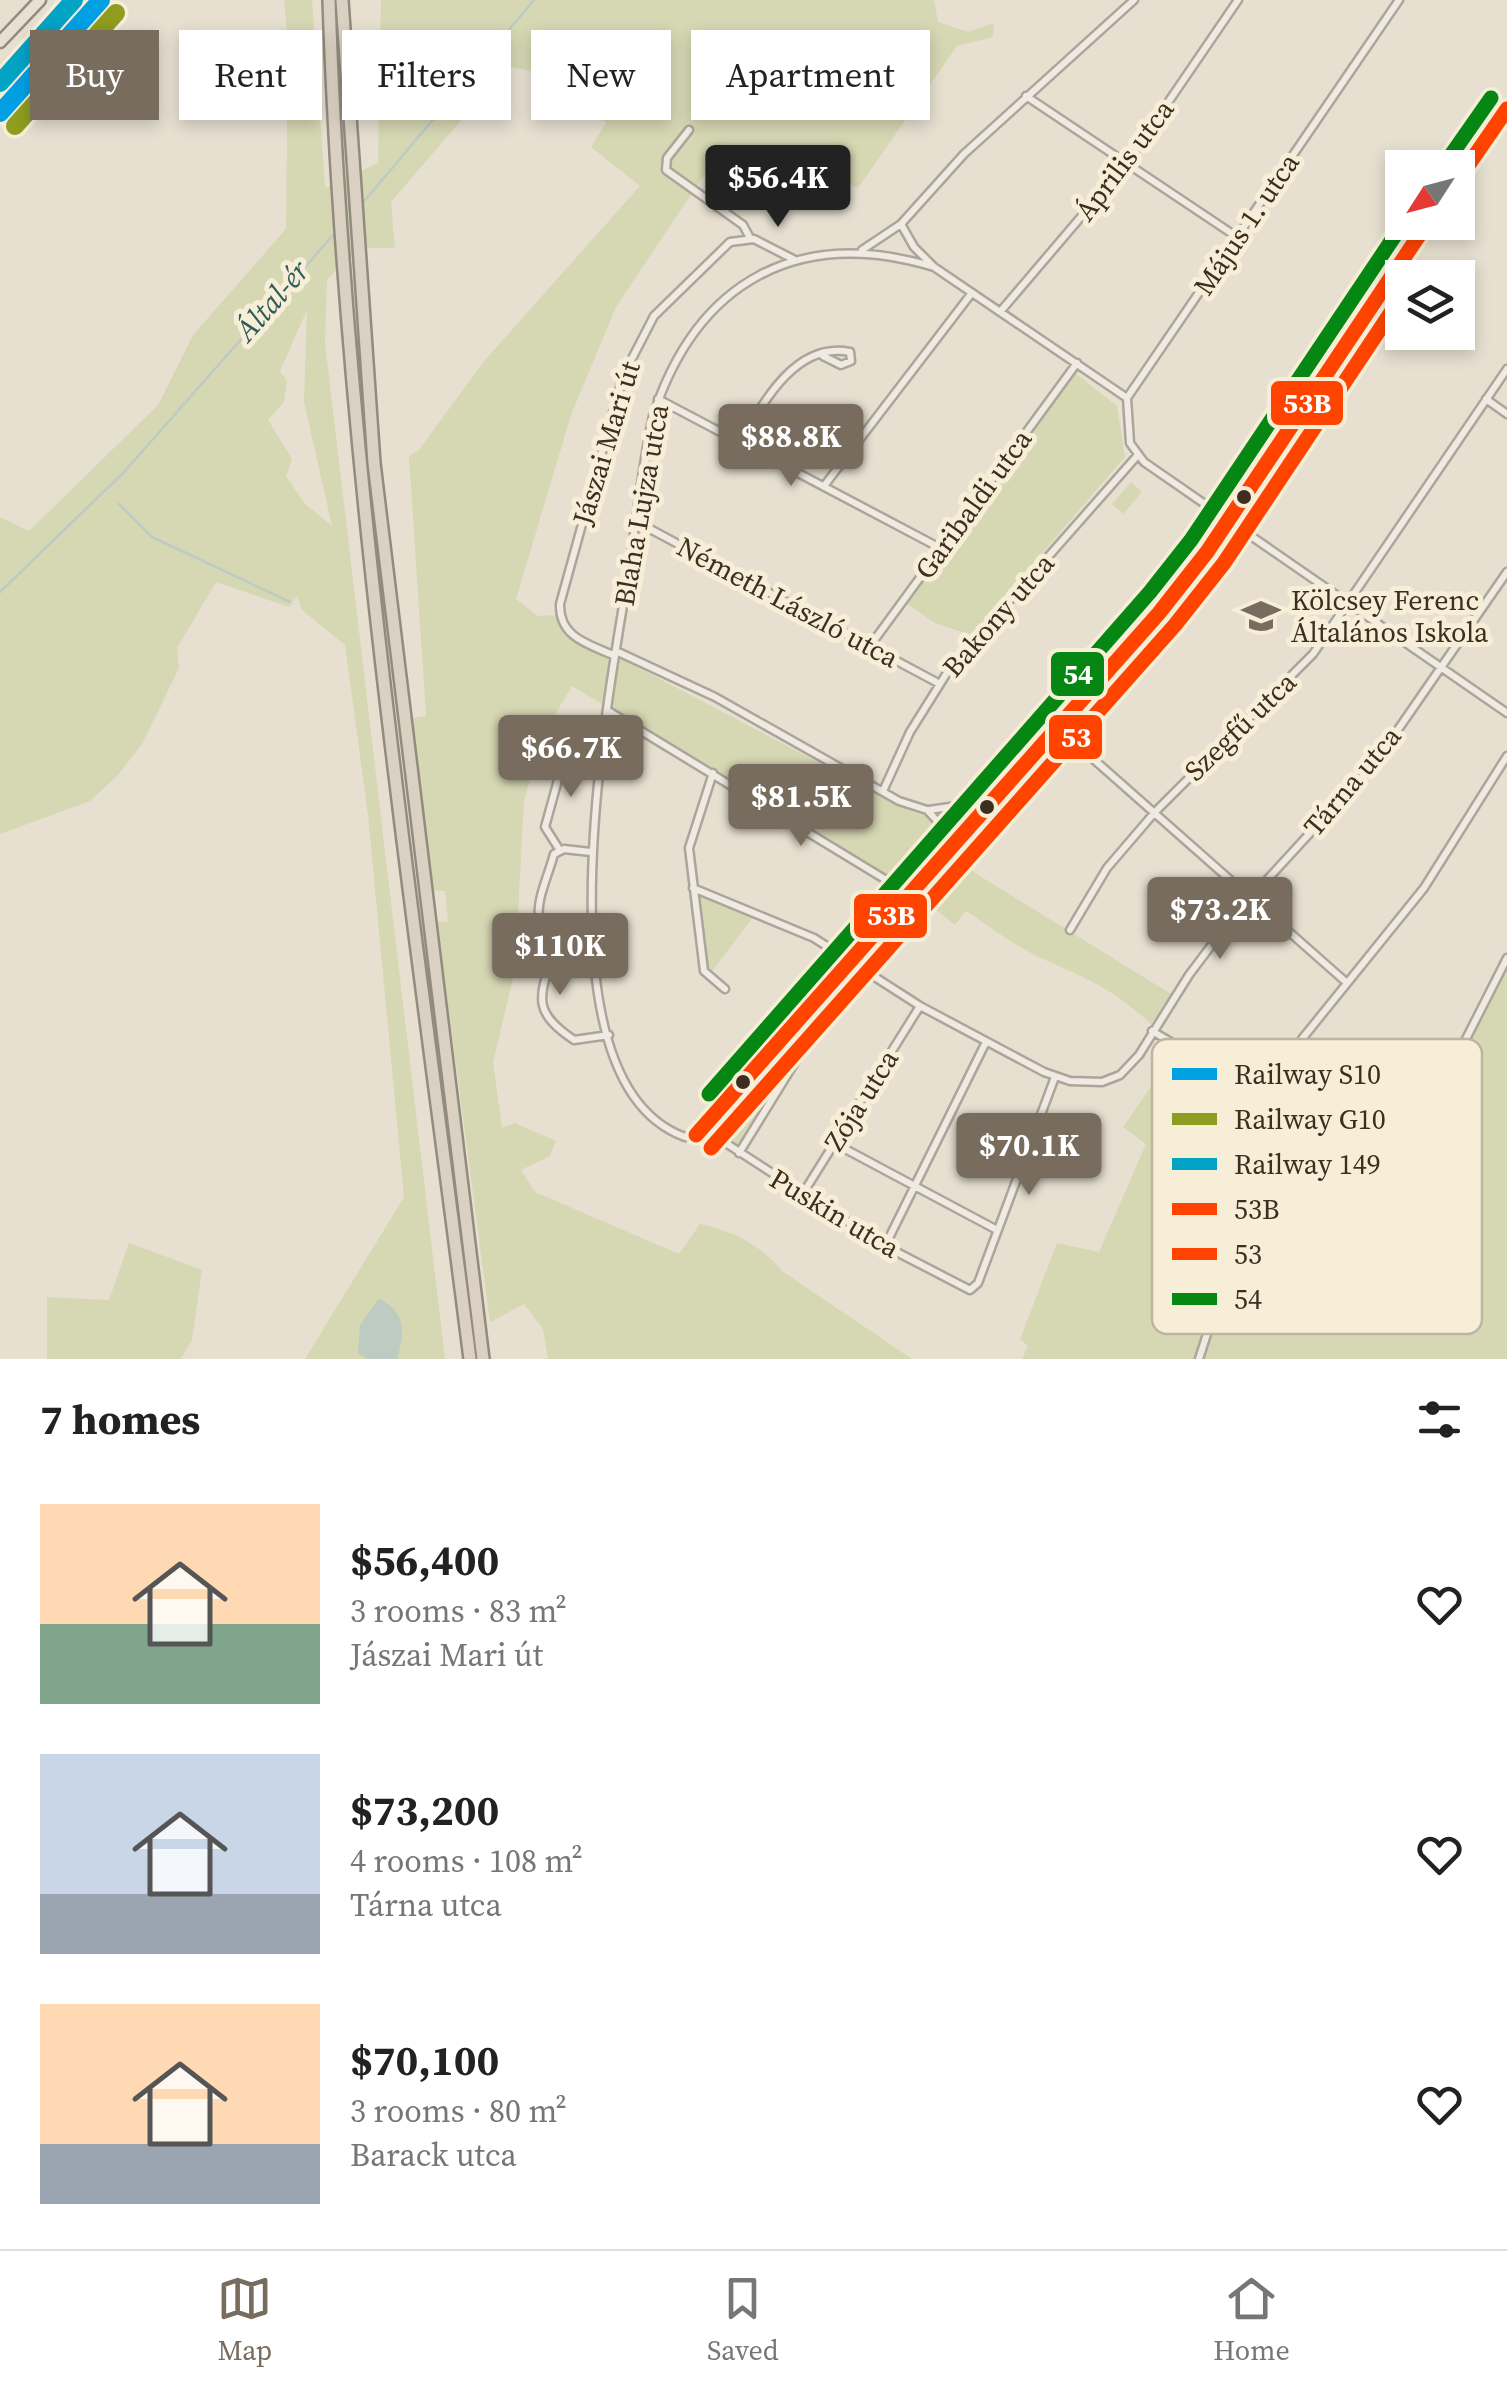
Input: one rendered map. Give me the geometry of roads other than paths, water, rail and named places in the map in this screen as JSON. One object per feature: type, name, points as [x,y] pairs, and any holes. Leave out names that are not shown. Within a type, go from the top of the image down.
[{"type":"highway","points":[[329,0],[337,166],[483,1359]]},
{"type":"highway","points":[[342,0],[350,154],[350,268],[377,602],[470,1359]]},
{"type":"main road","points":[[0,42],[40,0]]},
{"type":"street","points":[[861,251],[901,224],[964,154],[1134,0]]},
{"type":"street","name":"Április utca","points":[[1000,312],[1126,164],[1238,0]]},
{"type":"street","name":"Május 1. utca","points":[[1127,398],[1398,0]]},
{"type":"street","points":[[1026,96],[1237,237]]},
{"type":"street","points":[[1475,158],[1504,120],[1507,108]]},
{"type":"street","points":[[689,130],[667,158],[666,170],[743,225],[750,238],[792,259]]},
{"type":"street","name":"Blaha Lujza utca","points":[[901,224],[914,246],[934,266],[1127,398]]},
{"type":"street","name":"Jászai Mari út","points":[[750,238],[720,248],[670,298],[642,335],[623,376],[560,604],[562,622],[571,635],[714,697],[883,791],[928,810]]},
{"type":"street","points":[[704,1129],[1158,613],[1227,521],[1416,240]]},
{"type":"street","name":"Blaha Lujza utca","points":[[704,1129],[696,1135],[677,1134],[638,1102],[610,1035],[592,942],[590,852],[600,766],[658,399],[683,346],[716,305],[758,274],[792,259],[861,251],[934,266]]},
{"type":"street","points":[[824,486],[971,294]]},
{"type":"street","points":[[742,442],[777,384],[796,367],[823,356]]},
{"type":"street","name":"Garibaldi utca","points":[[870,646],[1078,363]]},
{"type":"street","name":"Szegfű utca","points":[[1070,930],[1107,868],[1154,812],[1304,664],[1507,369]]},
{"type":"street","points":[[1127,398],[1130,443],[1137,456],[1507,713]]},
{"type":"street","points":[[658,399],[940,548]]},
{"type":"street","points":[[1486,399],[1507,414]]},
{"type":"street","name":"Bakony utca","points":[[883,791],[938,683],[1137,456]]},
{"type":"street","name":"Németh László utca","points":[[637,522],[938,683]]},
{"type":"street","name":"Tárna utca","points":[[1055,1076],[1088,1084],[1120,1074],[1139,1055],[1196,964],[1251,896],[1377,760],[1507,572]]},
{"type":"street","points":[[609,712],[896,886],[909,899]]},
{"type":"street","points":[[1057,727],[1347,982]]},
{"type":"street","points":[[1305,1039],[1424,888],[1507,756]]},
{"type":"street","points":[[559,850],[544,827],[562,769],[575,760],[600,766]]},
{"type":"street","points":[[713,772],[688,848],[704,970],[725,989]]},
{"type":"street","points":[[928,810],[970,804],[1005,790]]},
{"type":"street","points":[[928,810],[957,842]]},
{"type":"street","points":[[590,852],[559,850],[554,854],[537,918],[545,938],[559,946],[592,942]]},
{"type":"street","points":[[694,888],[776,919],[920,1006],[1055,1076],[997,1230],[834,1142]]},
{"type":"street","points":[[559,946],[540,1004],[545,1017],[574,1040],[610,1035]]},
{"type":"street","points":[[1466,1039],[1507,958]]},
{"type":"street","points":[[739,1152],[826,1012],[829,989]]},
{"type":"street","name":"Zója utca","points":[[802,1195],[920,1006]]},
{"type":"street","points":[[1152,1030],[1165,1039]]},
{"type":"street","points":[[885,1246],[986,1042]]},
{"type":"street","name":"Puskin utca","points":[[704,1129],[885,1246],[970,1290],[978,1283],[997,1230]]},
{"type":"street","points":[[1200,1359],[1208,1334]]},
{"type":"waterway","name":"Által-ér","points":[[361,205],[534,0]]},
{"type":"waterway","name":"Által-ér","points":[[0,592],[124,472],[335,233]]},
{"type":"waterway","points":[[119,504],[152,537],[290,602]]},
{"type":"rail line","name":"149","points":[[0,83],[74,0]]},
{"type":"rail line","name":"S10","points":[[0,113],[101,0]]},
{"type":"rail line","name":"G10","points":[[15,126],[116,13]]},
{"type":"place","name":"Kölcsey Ferenc Általános Iskola","points":[[1261,616]]}]
